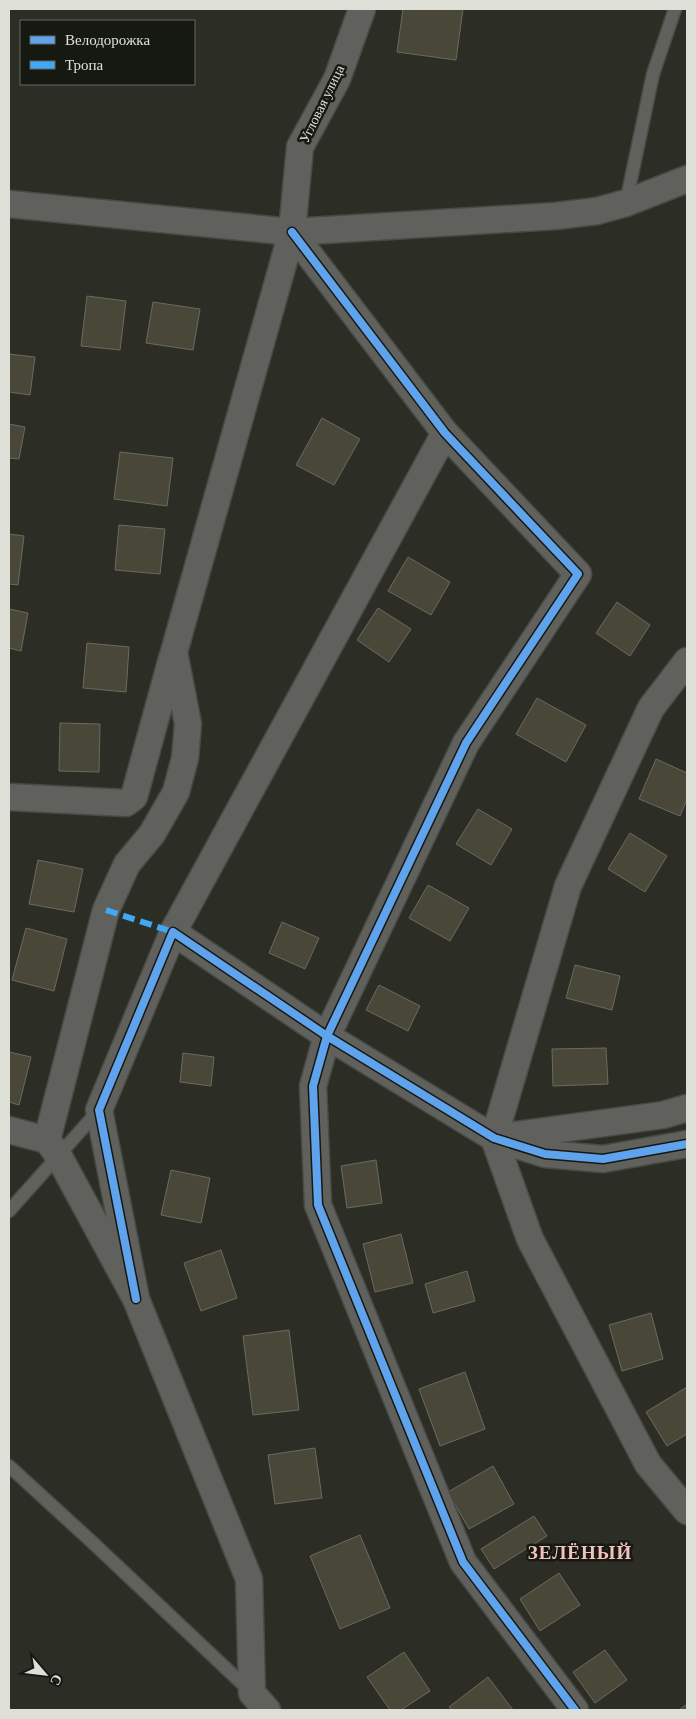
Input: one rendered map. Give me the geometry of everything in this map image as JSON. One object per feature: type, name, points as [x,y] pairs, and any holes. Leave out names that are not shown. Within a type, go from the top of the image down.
[{"type":"street","name":"Угловая улица","points":[[9,797],[126,803],[134,797],[292,232],[300,147],[337,79],[362,9]]},
{"type":"street","points":[[9,204],[292,232],[556,216],[597,211],[626,203],[687,179]]},
{"type":"street","points":[[292,232],[445,433],[578,574],[466,743],[327,1036],[313,1086],[318,1205],[463,1562],[575,1710]]},
{"type":"street","points":[[136,1299],[99,1110],[172,932],[445,433]]},
{"type":"street","points":[[52,1148],[106,910],[127,864],[152,834],[179,784],[185,758],[188,724],[174,652]]},
{"type":"street","points":[[687,661],[651,708],[568,886],[494,1138],[530,1239],[648,1464],[687,1511]]},
{"type":"street","points":[[172,932],[327,1036],[494,1138],[545,1154],[603,1160],[687,1144]]},
{"type":"street","points":[[494,1138],[663,1115],[687,1108]]},
{"type":"street","points":[[9,1130],[52,1148],[136,1299],[249,1579],[260,1702]]},
{"type":"lane","points":[[626,203],[653,74],[675,9]]},
{"type":"lane","points":[[9,1211],[52,1148],[99,1110]]},
{"type":"lane","points":[[9,1466],[260,1702]]},
{"type":"building","points":[[403,9],[463,9],[456,60],[397,52]]},
{"type":"building","points":[[87,296],[126,301],[120,350],[81,346]]},
{"type":"building","points":[[153,302],[200,309],[193,350],[146,343]]},
{"type":"building","points":[[9,354],[35,357],[30,395],[9,392]]},
{"type":"building","points":[[322,418],[360,439],[334,485],[296,465]]},
{"type":"building","points":[[9,424],[25,427],[19,459],[9,458]]},
{"type":"building","points":[[120,452],[173,458],[167,506],[114,499]]},
{"type":"building","points":[[119,525],[165,529],[160,574],[115,570]]},
{"type":"building","points":[[9,534],[24,536],[18,585],[9,584]]},
{"type":"building","points":[[408,557],[450,582],[431,615],[388,591]]},
{"type":"building","points":[[617,602],[650,625],[630,656],[596,633]]},
{"type":"building","points":[[378,608],[411,629],[389,662],[357,640]]},
{"type":"building","points":[[9,609],[28,613],[21,651],[9,648]]},
{"type":"building","points":[[87,643],[129,647],[126,692],[83,688]]},
{"type":"building","points":[[537,698],[586,725],[566,762],[516,734]]},
{"type":"building","points":[[60,723],[100,724],[99,772],[59,771]]},
{"type":"building","points":[[656,759],[687,773],[687,799],[680,816],[639,799]]},
{"type":"building","points":[[478,809],[512,829],[491,865],[456,844]]},
{"type":"building","points":[[630,833],[667,856],[645,892],[608,869]]},
{"type":"building","points":[[38,860],[83,869],[74,912],[29,904]]},
{"type":"building","points":[[428,885],[469,908],[450,941],[409,918]]},
{"type":"building","points":[[282,922],[319,938],[305,969],[269,953]]},
{"type":"building","points":[[26,928],[67,939],[54,991],[12,980]]},
{"type":"building","points":[[575,965],[620,976],[612,1010],[566,998]]},
{"type":"building","points":[[379,985],[420,1006],[408,1031],[366,1010]]},
{"type":"building","points":[[606,1048],[608,1084],[553,1086],[552,1049]]},
{"type":"building","points":[[9,1052],[31,1057],[19,1105],[9,1102]]},
{"type":"building","points":[[183,1053],[214,1057],[211,1086],[180,1082]]},
{"type":"building","points":[[376,1160],[382,1203],[347,1208],[341,1166]]},
{"type":"building","points":[[171,1170],[210,1178],[201,1223],[161,1215]]},
{"type":"building","points":[[401,1234],[413,1283],[375,1292],[363,1244]]},
{"type":"building","points":[[221,1250],[237,1298],[201,1311],[184,1263]]},
{"type":"building","points":[[467,1271],[475,1301],[433,1313],[425,1284]]},
{"type":"building","points":[[651,1313],[663,1359],[622,1371],[609,1325]]},
{"type":"building","points":[[289,1330],[299,1410],[253,1415],[243,1336]]},
{"type":"building","points":[[465,1372],[485,1429],[440,1446],[419,1389]]},
{"type":"building","points":[[687,1387],[687,1434],[667,1446],[646,1412]]},
{"type":"building","points":[[315,1448],[322,1498],[275,1504],[268,1455]]},
{"type":"building","points":[[493,1466],[514,1504],[469,1529],[448,1492]]},
{"type":"building","points":[[534,1516],[547,1536],[494,1569],[481,1549]]},
{"type":"building","points":[[360,1535],[390,1608],[340,1629],[310,1556]]},
{"type":"building","points":[[559,1573],[580,1605],[540,1631],[520,1599]]},
{"type":"building","points":[[605,1650],[627,1680],[595,1703],[573,1672]]},
{"type":"building","points":[[404,1652],[430,1691],[401,1710],[390,1710],[367,1677]]},
{"type":"building","points":[[488,1677],[513,1710],[452,1710],[449,1707]]},
{"type":"building","points":[[687,1704],[687,1710],[679,1710]]},
{"type":"marked path","points":[[106,910],[173,932]]},
{"type":"cycle path","points":[[292,232],[445,433],[578,574],[466,743],[327,1036],[494,1138],[545,1154],[603,1159],[687,1144]]},
{"type":"cycle path","points":[[136,1299],[99,1110],[173,932],[327,1036],[313,1086],[318,1205],[463,1562],[575,1710]]},
{"type":"district","name":"ЗЕЛЁНЫЙ","points":[[580,1552]]}]
